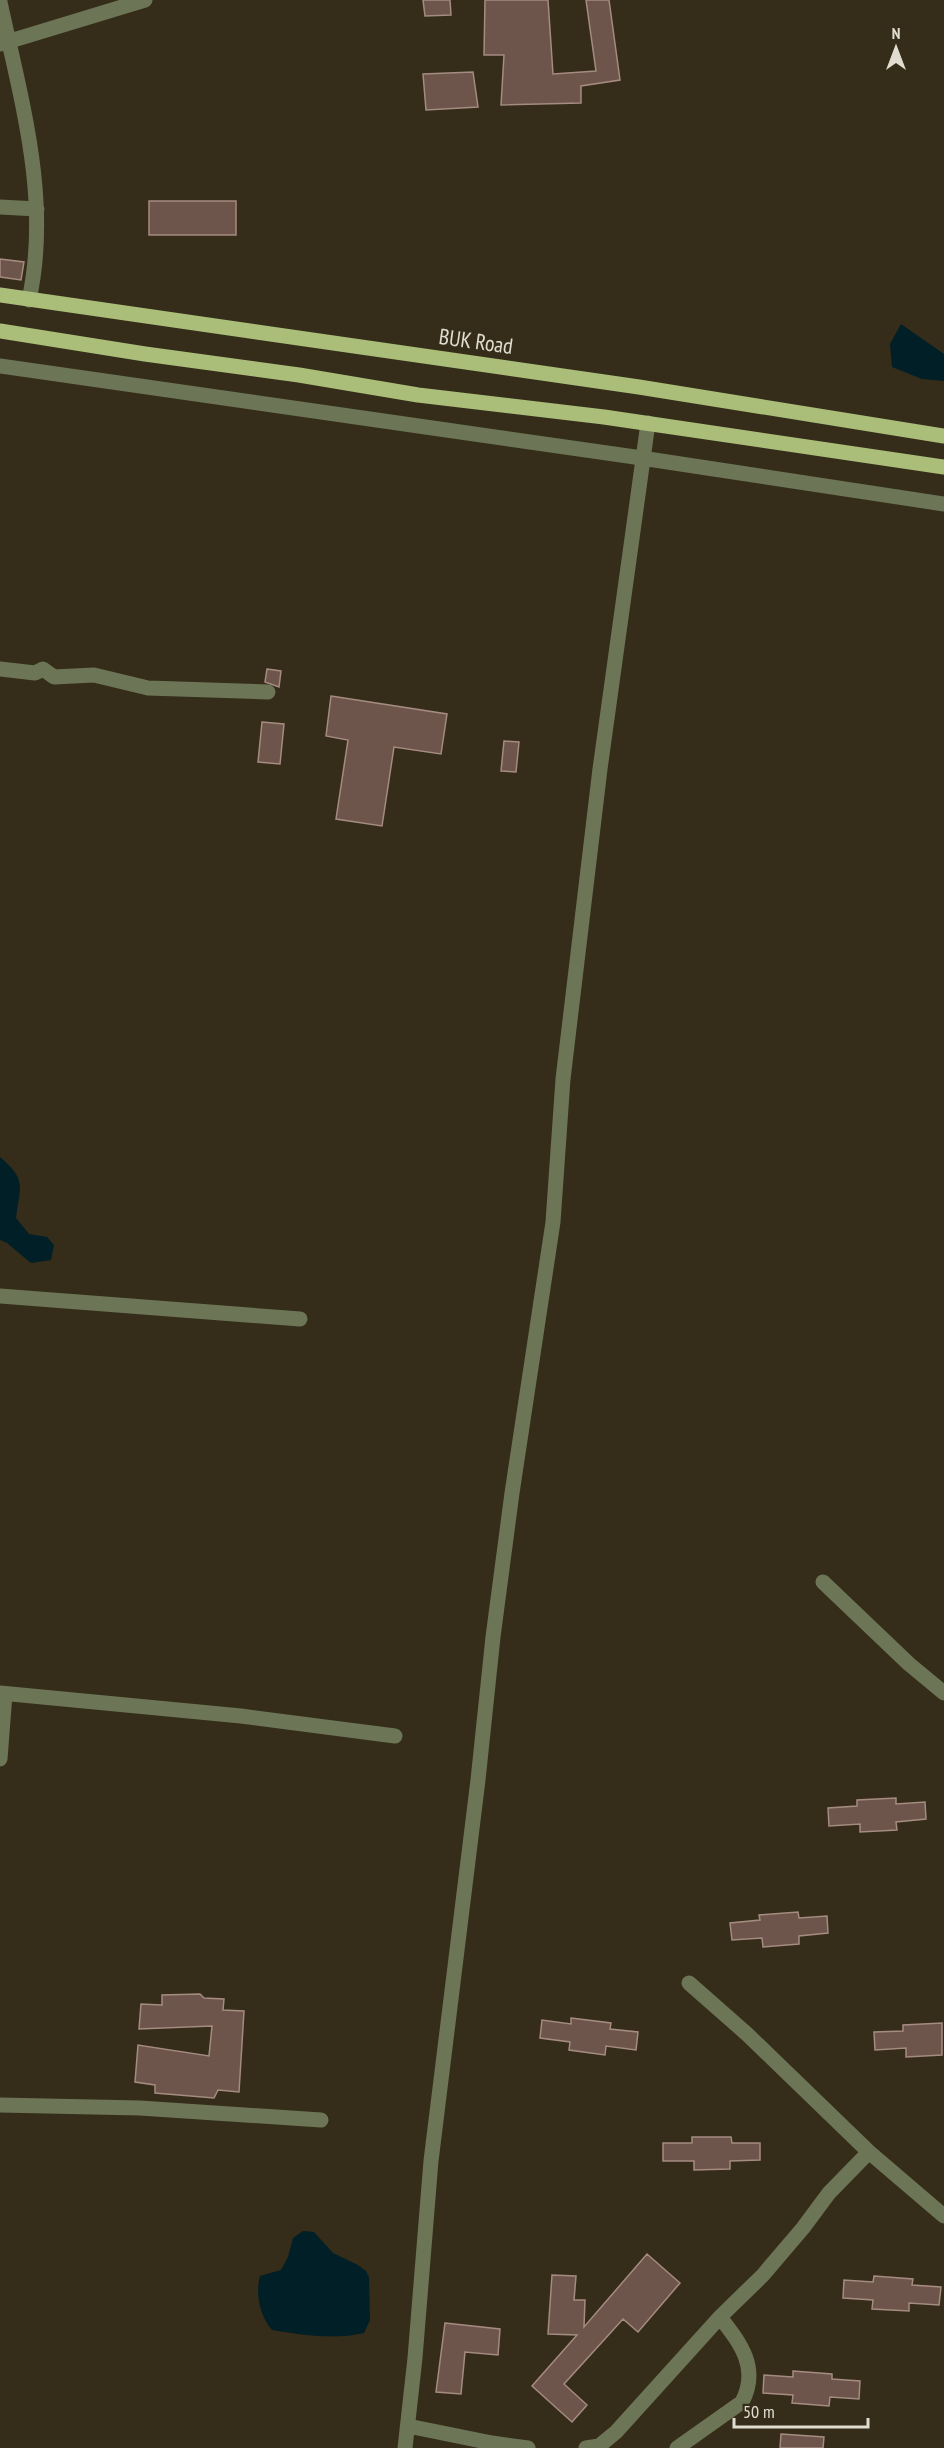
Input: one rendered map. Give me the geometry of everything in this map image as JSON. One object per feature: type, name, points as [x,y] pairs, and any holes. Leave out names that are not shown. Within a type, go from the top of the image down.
[{"type":"main road","name":"BUK Road","points":[[0,296],[639,387],[944,436]]},
{"type":"main road","points":[[0,331],[299,375],[418,396],[643,422],[944,467]]},
{"type":"street","points":[[4,43],[145,0]]},
{"type":"street","points":[[0,2],[4,43],[17,73],[34,166],[37,252],[29,300]]},
{"type":"street","points":[[0,207],[37,210]]},
{"type":"street","points":[[0,366],[636,457],[944,504]]},
{"type":"street","points":[[405,2448],[431,2161],[478,1780],[493,1637],[512,1493],[553,1222],[563,1079],[636,457],[643,422]]},
{"type":"street","points":[[0,669],[35,673],[43,669],[54,677],[94,675],[148,687],[268,692]]},
{"type":"street","points":[[0,1296],[300,1319]]},
{"type":"street","points":[[823,1582],[909,1664],[944,1693]]},
{"type":"street","points":[[0,1759],[2,1693],[241,1716],[395,1736]]},
{"type":"street","points":[[689,1983],[748,2035],[869,2152],[944,2216]]},
{"type":"street","points":[[0,2105],[141,2108],[321,2120]]},
{"type":"street","points":[[586,2448],[599,2446],[616,2432],[720,2317],[763,2275],[830,2193],[869,2152]]},
{"type":"street","points":[[677,2448],[742,2402],[746,2394],[749,2366],[742,2346],[720,2317]]},
{"type":"street","points":[[408,2426],[473,2444],[528,2448]]},
{"type":"water","points":[[901,324],[944,354],[944,381],[922,379],[892,367],[890,344]]},
{"type":"water","points":[[0,1157],[9,1165],[20,1184],[16,1218],[29,1234],[47,1237],[54,1245],[51,1260],[31,1263],[0,1240]]},
{"type":"water","points":[[303,2231],[314,2232],[333,2253],[366,2271],[369,2277],[370,2320],[364,2333],[342,2336],[307,2335],[272,2330],[268,2324],[258,2297],[260,2276],[281,2270],[288,2257],[293,2238]]},
{"type":"building","points":[[423,0],[450,0],[451,15],[425,16]]},
{"type":"building","points":[[485,0],[548,0],[553,74],[596,71],[586,0],[609,0],[620,80],[581,86],[581,103],[501,105],[504,55],[484,55]]},
{"type":"building","points":[[473,72],[478,107],[426,110],[423,74]]},
{"type":"building","points":[[149,201],[236,201],[236,235],[149,235]]},
{"type":"building","points":[[0,259],[24,262],[21,280],[0,277]]},
{"type":"building","points":[[267,669],[281,671],[279,687],[265,682]]},
{"type":"building","points":[[331,696],[447,714],[441,754],[394,747],[382,826],[336,819],[348,740],[326,736]]},
{"type":"building","points":[[262,722],[284,724],[280,764],[258,762]]},
{"type":"building","points":[[504,741],[519,742],[516,772],[501,771]]},
{"type":"building","points":[[896,1798],[896,1804],[925,1802],[926,1819],[896,1822],[897,1830],[860,1832],[860,1824],[829,1826],[828,1808],[857,1806],[857,1800]]},
{"type":"building","points":[[798,1912],[799,1918],[827,1916],[828,1933],[799,1936],[799,1944],[763,1947],[762,1938],[732,1940],[730,1923],[760,1920],[759,1915]]},
{"type":"building","points":[[200,1994],[204,1998],[224,1999],[223,2010],[244,2011],[239,2092],[218,2090],[214,2098],[155,2093],[155,2085],[135,2082],[138,2045],[209,2056],[212,2026],[139,2029],[141,2004],[162,2005],[162,1995]]},
{"type":"building","points":[[571,2018],[611,2023],[610,2029],[638,2032],[636,2050],[606,2046],[605,2055],[569,2050],[570,2042],[540,2038],[542,2020],[571,2024]]},
{"type":"building","points":[[942,2023],[942,2055],[906,2057],[906,2048],[875,2050],[874,2032],[903,2031],[903,2025]]},
{"type":"building","points":[[692,2137],[731,2137],[732,2143],[760,2143],[760,2160],[730,2161],[730,2169],[694,2170],[694,2161],[663,2161],[663,2143],[692,2143]]},
{"type":"building","points":[[647,2254],[680,2283],[638,2332],[623,2319],[564,2384],[587,2405],[572,2422],[532,2386],[577,2335],[548,2334],[552,2275],[576,2276],[574,2300],[585,2300],[584,2327]]},
{"type":"building","points":[[874,2276],[913,2279],[912,2285],[941,2287],[939,2305],[909,2303],[909,2311],[872,2309],[873,2300],[843,2298],[844,2280],[873,2282]]},
{"type":"building","points":[[445,2323],[500,2329],[498,2355],[465,2352],[461,2394],[436,2392]]},
{"type":"building","points":[[793,2371],[832,2374],[832,2379],[860,2381],[859,2399],[830,2397],[829,2406],[792,2403],[793,2395],[763,2393],[764,2375],[793,2377]]},
{"type":"building","points":[[781,2434],[824,2437],[823,2448],[780,2448]]}]
